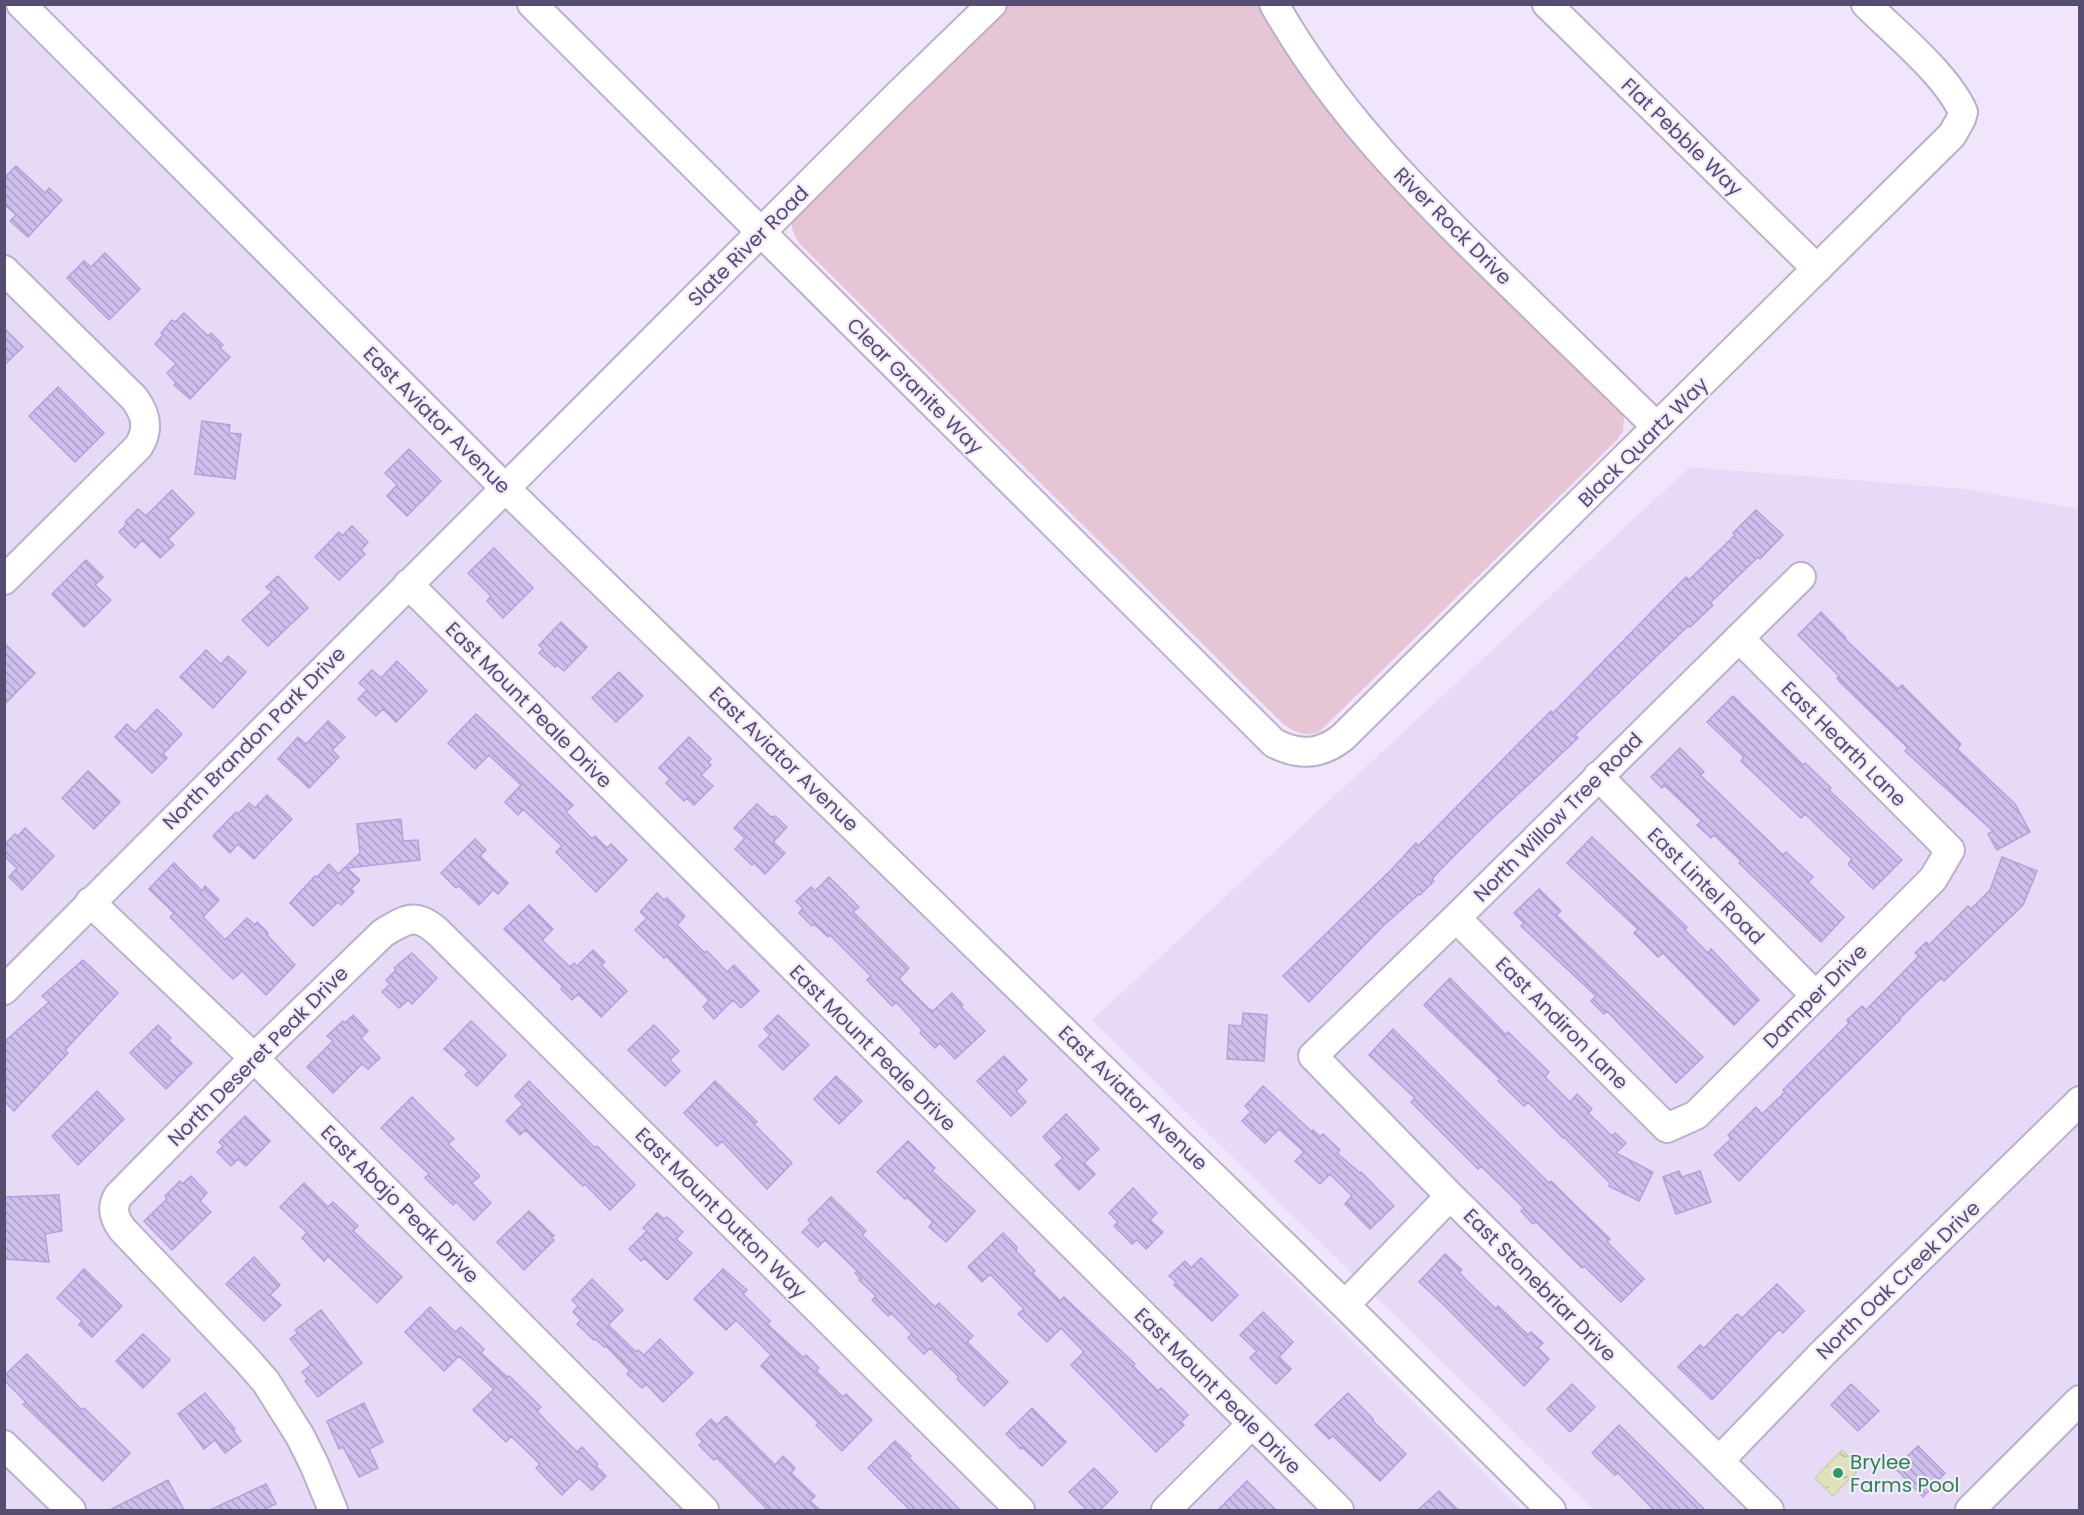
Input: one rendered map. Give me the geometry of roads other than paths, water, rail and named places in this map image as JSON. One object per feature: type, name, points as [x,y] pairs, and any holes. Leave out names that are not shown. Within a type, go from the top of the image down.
[{"type":"street","name":"East Aviator Avenue","points":[[21,4],[506,489],[1345,1305],[1551,1510]]},
{"type":"street","name":"Clear Granite Way","points":[[532,4],[1274,743],[1306,753]]},
{"type":"street","name":"Slate River Road","points":[[506,489],[992,4]]},
{"type":"street","name":"River Rock Drive","points":[[1274,4],[1309,62],[1377,150],[1427,202],[1657,427]]},
{"type":"street","name":"Flat Pebble Way","points":[[1547,4],[1817,269]]},
{"type":"street","name":"Black Quartz Way","points":[[1306,753],[1326,748],[1343,737],[1946,142],[1963,112],[1948,86],[1866,4]]},
{"type":"street","points":[[4,270],[134,398],[142,411],[146,433],[138,447],[4,580]]},
{"type":"street","name":"North Brandon Park Drive","points":[[4,990],[408,584],[506,489]]},
{"type":"street","name":"North Willow Tree Road","points":[[1313,1056],[1801,577]]},
{"type":"street","name":"East Mount Peale Drive","points":[[408,584],[1339,1510]]},
{"type":"street","name":"East Hearth Lane","points":[[1739,638],[1950,849]]},
{"type":"street","name":"East Lintel Road","points":[[1598,776],[1815,995]]},
{"type":"street","name":"Damper Drive","points":[[1667,1128],[1696,1114],[1933,879],[1950,849]]},
{"type":"street","name":"East Abajo Peak Drive","points":[[90,902],[254,1058],[704,1510]]},
{"type":"street","name":"East Andiron Lane","points":[[1456,918],[1667,1128]]},
{"type":"street","name":"North Deseret Peak Drive","points":[[333,1510],[300,1436],[266,1382],[122,1229],[113,1211],[114,1203],[118,1196],[254,1058],[383,933],[406,919],[418,919]]},
{"type":"street","name":"East Mount Dutton Way","points":[[418,919],[426,922],[440,934],[1020,1510]]},
{"type":"street","name":"East Stonebriar Drive","points":[[1313,1056],[1450,1196],[1769,1510]]},
{"type":"street","name":"North Oak Creek Drive","points":[[1719,1461],[1832,1344],[2079,1101]]},
{"type":"street","points":[[1345,1305],[1450,1196]]},
{"type":"street","points":[[1970,1510],[2079,1400]]},
{"type":"street","points":[[1166,1510],[1251,1425]]},
{"type":"street","points":[[4,1445],[70,1510]]},
{"type":"water","name":"Brylee Farms Pool","points":[[1842,1450],[1860,1468],[1833,1496],[1815,1478]]},
{"type":"place","name":"Brylee Farms Pool","points":[[1838,1473]]}]
